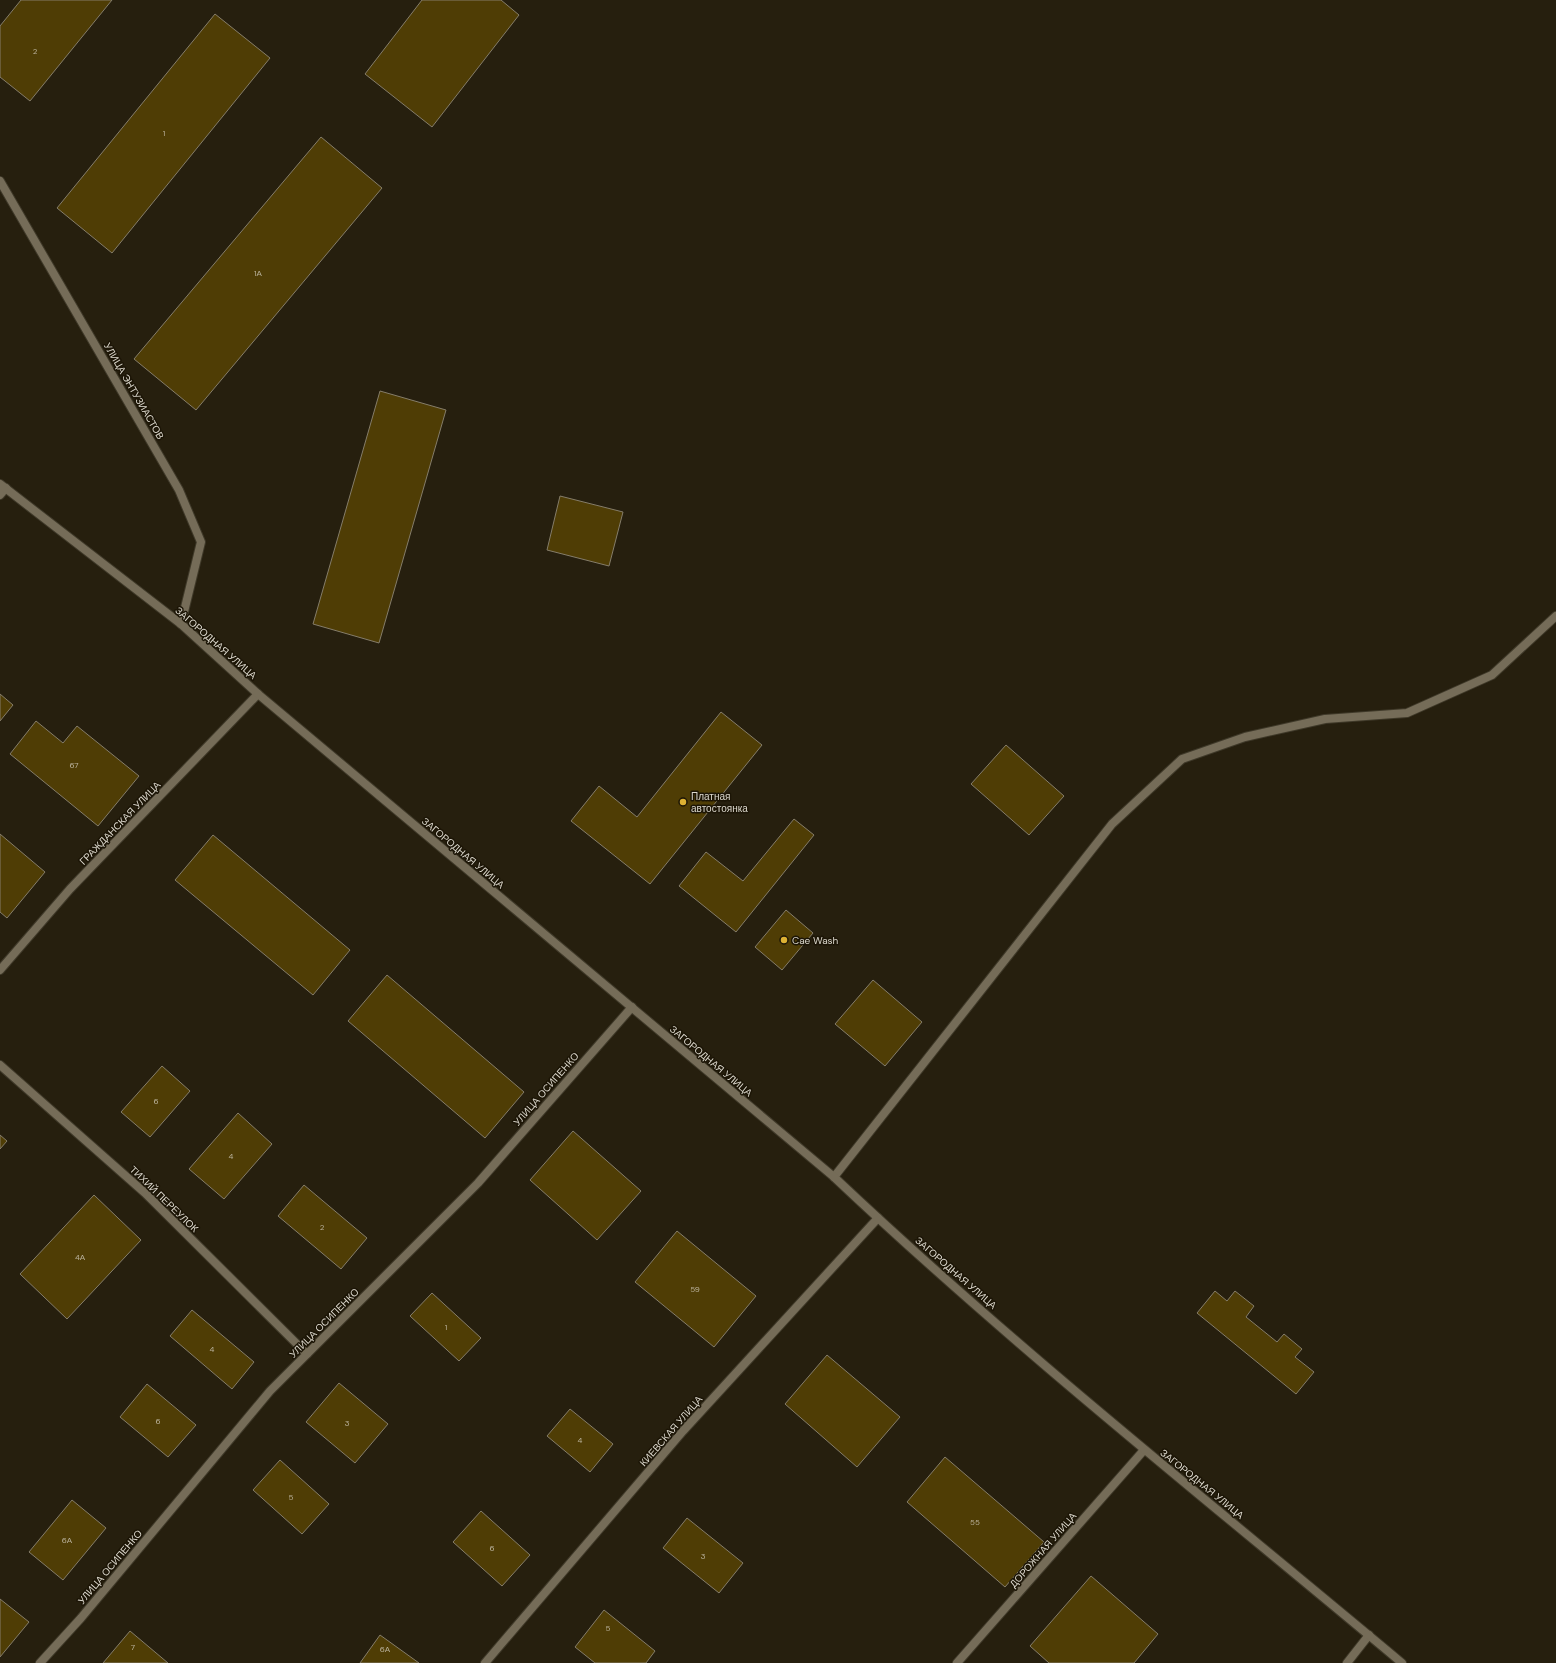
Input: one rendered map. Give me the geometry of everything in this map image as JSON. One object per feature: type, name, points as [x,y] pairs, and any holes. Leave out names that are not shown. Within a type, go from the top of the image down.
[{"type":"street","name":"УЛИЦА ЭНТУЗИАСТОВ","points":[[0,181],[180,490],[201,542],[181,624]]},
{"type":"street","name":"ЗАГОРОДНАЯ УЛИЦА","points":[[3,486],[181,624],[258,694],[834,1177],[878,1218],[1144,1450],[1402,1663]]},
{"type":"street","points":[[0,495],[3,486]]},
{"type":"street","points":[[834,1177],[1112,824],[1182,759],[1246,737],[1325,719],[1407,713],[1492,675],[1556,616]]},
{"type":"street","name":"ГРАЖДАНСКАЯ УЛИЦА","points":[[0,970],[70,889],[258,694]]},
{"type":"street","name":"УЛИЦА ОСИПЕНКО","points":[[40,1663],[81,1618],[270,1391],[478,1183],[632,1007]]},
{"type":"street","name":"ТИХИЙ ПЕРЕУЛОК","points":[[0,1065],[145,1193],[307,1354]]},
{"type":"street","name":"КИЕВСКАЯ УЛИЦА","points":[[485,1663],[683,1431],[878,1218]]},
{"type":"street","name":"ДОРОЖНАЯ УЛИЦА","points":[[957,1663],[1144,1450]]},
{"type":"street","points":[[1347,1663],[1369,1635]]},
{"type":"building","points":[[21,0],[112,0],[30,101],[0,77],[0,26]]},
{"type":"building","points":[[422,0],[501,0],[519,15],[432,127],[365,74]]},
{"type":"building","points":[[215,14],[270,58],[112,253],[57,208]]},
{"type":"building","points":[[321,137],[382,188],[196,410],[134,359]]},
{"type":"building","points":[[380,391],[446,410],[379,643],[313,624]]},
{"type":"building","points":[[560,496],[623,512],[609,566],[547,550]]},
{"type":"building","points":[[0,694],[13,705],[0,721]]},
{"type":"building","name":"Платная автостоянка","points":[[721,712],[762,745],[650,884],[571,821],[599,786],[637,817]]},
{"type":"building","points":[[36,721],[63,743],[77,726],[139,776],[98,826],[10,754]]},
{"type":"building","points":[[1006,745],[1064,796],[1029,835],[971,784]]},
{"type":"building","points":[[794,819],[814,835],[736,932],[679,886],[706,852],[743,881]]},
{"type":"building","points":[[0,834],[45,872],[7,918],[0,912]]},
{"type":"building","points":[[213,835],[350,950],[313,995],[175,880]]},
{"type":"building","name":"Cae Wash","points":[[786,910],[813,933],[782,970],[755,947]]},
{"type":"building","points":[[387,975],[524,1092],[485,1138],[348,1021]]},
{"type":"building","points":[[873,980],[922,1022],[885,1066],[835,1024]]},
{"type":"building","points":[[162,1066],[190,1091],[150,1137],[121,1112]]},
{"type":"building","points":[[238,1113],[272,1144],[224,1199],[189,1169]]},
{"type":"building","points":[[573,1131],[641,1191],[597,1240],[530,1180]]},
{"type":"building","points":[[0,1135],[7,1141],[0,1149]]},
{"type":"building","points":[[304,1185],[367,1238],[341,1269],[278,1216]]},
{"type":"building","points":[[94,1195],[141,1240],[67,1319],[20,1274]]},
{"type":"building","points":[[677,1231],[756,1296],[714,1347],[635,1282]]},
{"type":"building","points":[[1215,1291],[1227,1301],[1235,1291],[1254,1306],[1246,1317],[1277,1342],[1284,1334],[1302,1349],[1295,1357],[1314,1372],[1296,1394],[1197,1313]]},
{"type":"building","points":[[432,1293],[481,1338],[459,1361],[410,1316]]},
{"type":"building","points":[[192,1310],[254,1362],[232,1389],[170,1336]]},
{"type":"building","points":[[827,1355],[900,1417],[857,1467],[785,1404]]},
{"type":"building","points":[[339,1383],[388,1424],[355,1463],[306,1422]]},
{"type":"building","points":[[147,1384],[196,1425],[168,1457],[120,1417]]},
{"type":"building","points":[[570,1409],[613,1444],[590,1472],[547,1436]]},
{"type":"building","points":[[945,1457],[1044,1542],[1005,1587],[907,1502]]},
{"type":"building","points":[[280,1460],[329,1504],[302,1534],[253,1490]]},
{"type":"building","points":[[72,1500],[106,1528],[63,1580],[29,1552]]},
{"type":"building","points":[[481,1511],[530,1555],[502,1586],[453,1542]]},
{"type":"building","points":[[687,1518],[743,1563],[719,1593],[663,1548]]},
{"type":"building","points":[[1091,1576],[1158,1634],[1134,1663],[1049,1663],[1030,1646]]},
{"type":"building","points":[[0,1599],[29,1622],[0,1657]]},
{"type":"building","points":[[604,1610],[655,1651],[646,1663],[595,1663],[575,1647]]},
{"type":"building","points":[[130,1631],[168,1663],[103,1663]]},
{"type":"building","points":[[380,1635],[419,1663],[360,1663]]},
{"type":"place","name":"Платная автостоянка","points":[[683,802]]},
{"type":"place","name":"Cae Wash","points":[[784,940]]}]
